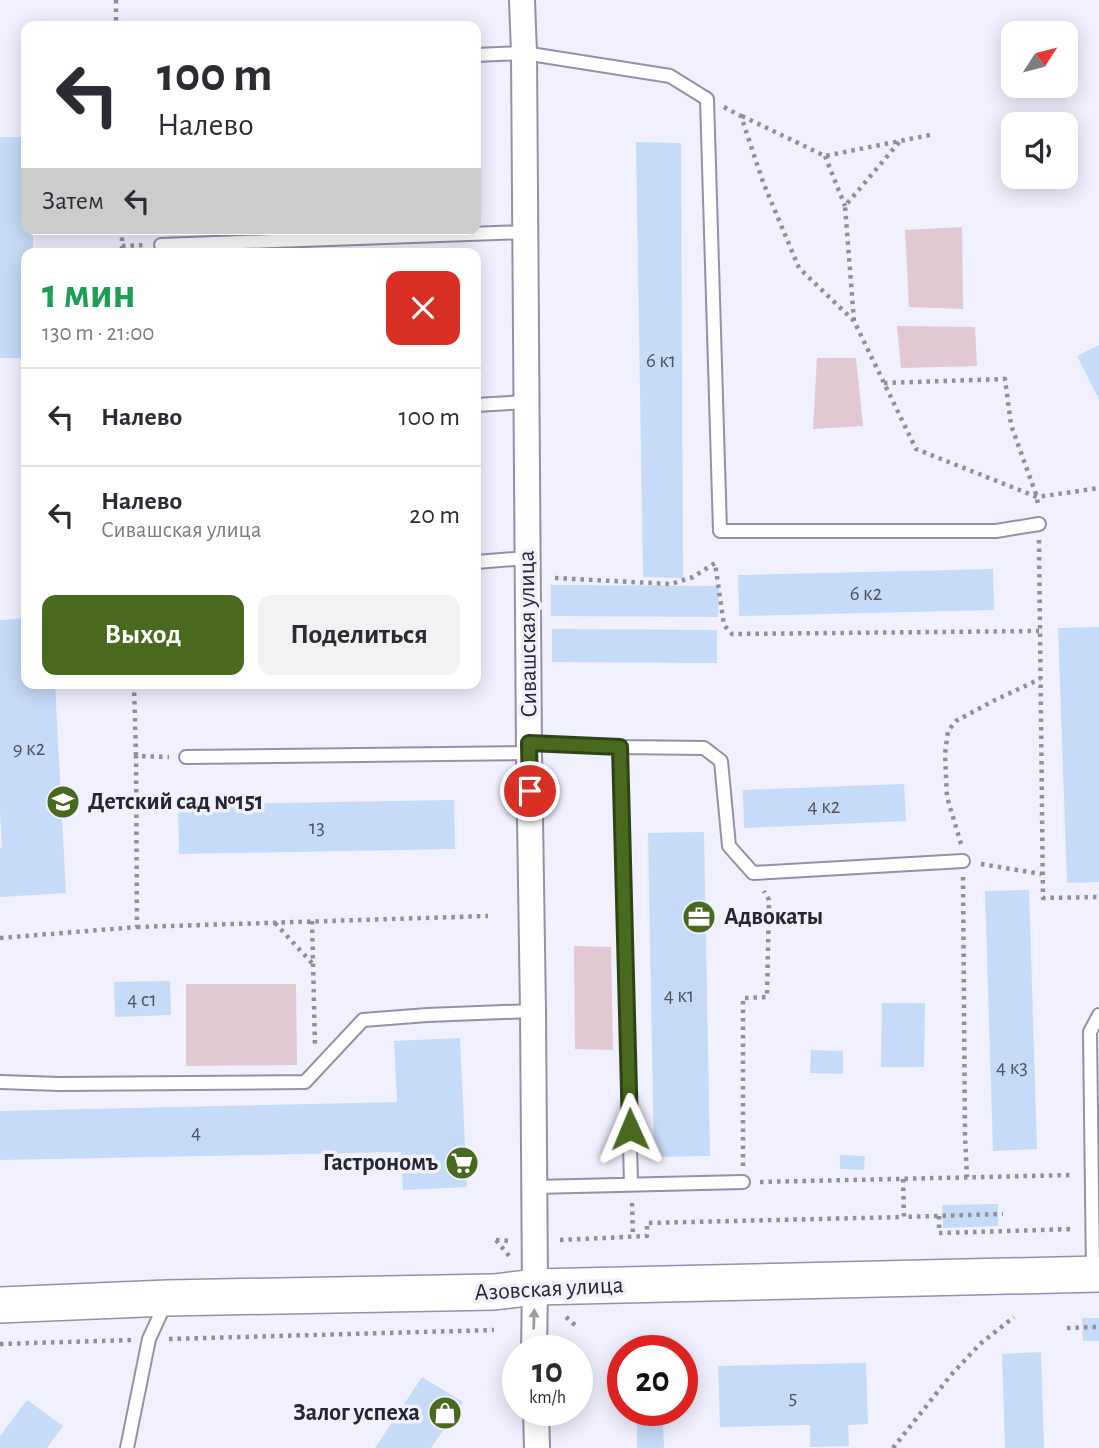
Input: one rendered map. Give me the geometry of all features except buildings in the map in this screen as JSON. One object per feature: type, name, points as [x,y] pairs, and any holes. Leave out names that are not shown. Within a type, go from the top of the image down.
[{"type":"street","name":"Сивашская улица","points":[[522,0],[534,1012],[534,1335]]},
{"type":"street","name":"Азовская улица","points":[[0,1305],[167,1298],[494,1292],[535,1287],[1096,1274]]},
{"type":"street","points":[[536,1426],[537,1448]]},
{"type":"lane","points":[[481,55],[524,53],[670,76],[707,99],[720,531],[996,531],[1039,524]]},
{"type":"lane","points":[[481,234],[526,232]]},
{"type":"lane","points":[[161,245],[442,235]]},
{"type":"lane","points":[[481,405],[526,402]]},
{"type":"lane","points":[[481,562],[527,558]]},
{"type":"lane","points":[[620,747],[631,1184]]},
{"type":"lane","points":[[186,757],[529,748],[704,748],[721,761],[729,846],[752,873],[963,861]]},
{"type":"lane","points":[[0,1082],[304,1082],[363,1020],[534,1012]]},
{"type":"lane","points":[[1096,1274],[1090,1032],[1099,1015]]},
{"type":"lane","points":[[534,1186],[743,1182]]},
{"type":"lane","points":[[127,1448],[149,1339],[167,1298]]},
{"type":"path","points":[[116,0],[116,21]]},
{"type":"path","points":[[707,99],[825,156],[930,135]]},
{"type":"path","points":[[741,116],[763,182],[799,268],[854,321],[916,449],[1037,497],[1099,488]]},
{"type":"path","points":[[845,206],[901,140]]},
{"type":"path","points":[[825,156],[845,206],[854,321]]},
{"type":"path","points":[[884,383],[1005,379],[1012,425],[1037,497],[1039,524],[1043,898],[1099,897]]},
{"type":"path","points":[[555,578],[671,584],[693,577],[715,563],[724,625],[732,634],[1039,631]]},
{"type":"path","points":[[967,1177],[963,861],[962,846],[947,797],[945,754],[948,731],[956,721],[1041,679]]},
{"type":"path","points":[[134,689],[137,928]]},
{"type":"path","points":[[135,756],[186,757]]},
{"type":"path","points":[[963,861],[1042,874]]},
{"type":"path","points":[[752,873],[769,900],[767,997],[743,998],[743,1182],[1092,1175]]},
{"type":"path","points":[[0,937],[137,928],[488,916]]},
{"type":"path","points":[[312,921],[316,1070]]},
{"type":"path","points":[[275,923],[312,964]]},
{"type":"path","points":[[903,1179],[904,1217]]},
{"type":"path","points":[[631,1184],[632,1237]]},
{"type":"path","points":[[571,1239],[647,1236],[647,1223],[1003,1214]]},
{"type":"path","points":[[939,1216],[939,1233],[1093,1229]]},
{"type":"path","points":[[893,1448],[950,1376],[980,1344],[1014,1317]]},
{"type":"path","points":[[1068,1328],[1099,1327]]},
{"type":"path","points":[[0,1344],[494,1330]]},
{"type":"shaded area","points":[[962,227],[963,309],[909,307],[905,230]]},
{"type":"shaded area","points":[[897,326],[975,327],[977,366],[901,368]]},
{"type":"shaded area","points":[[817,358],[856,358],[863,426],[813,429]]},
{"type":"shaded area","points":[[574,946],[611,947],[613,1050],[575,1049]]},
{"type":"shaded area","points":[[186,984],[296,984],[297,1065],[186,1066]]},
{"type":"place","name":"Детский сад №151","points":[[63,802]]},
{"type":"place","name":"Адвокаты","points":[[699,917]]},
{"type":"place","name":"Гастрономъ","points":[[462,1163]]},
{"type":"place","name":"Залог успеха","points":[[445,1413]]},
{"type":"route","points":[[530,791],[529,743],[620,747],[630,1129]]}]
